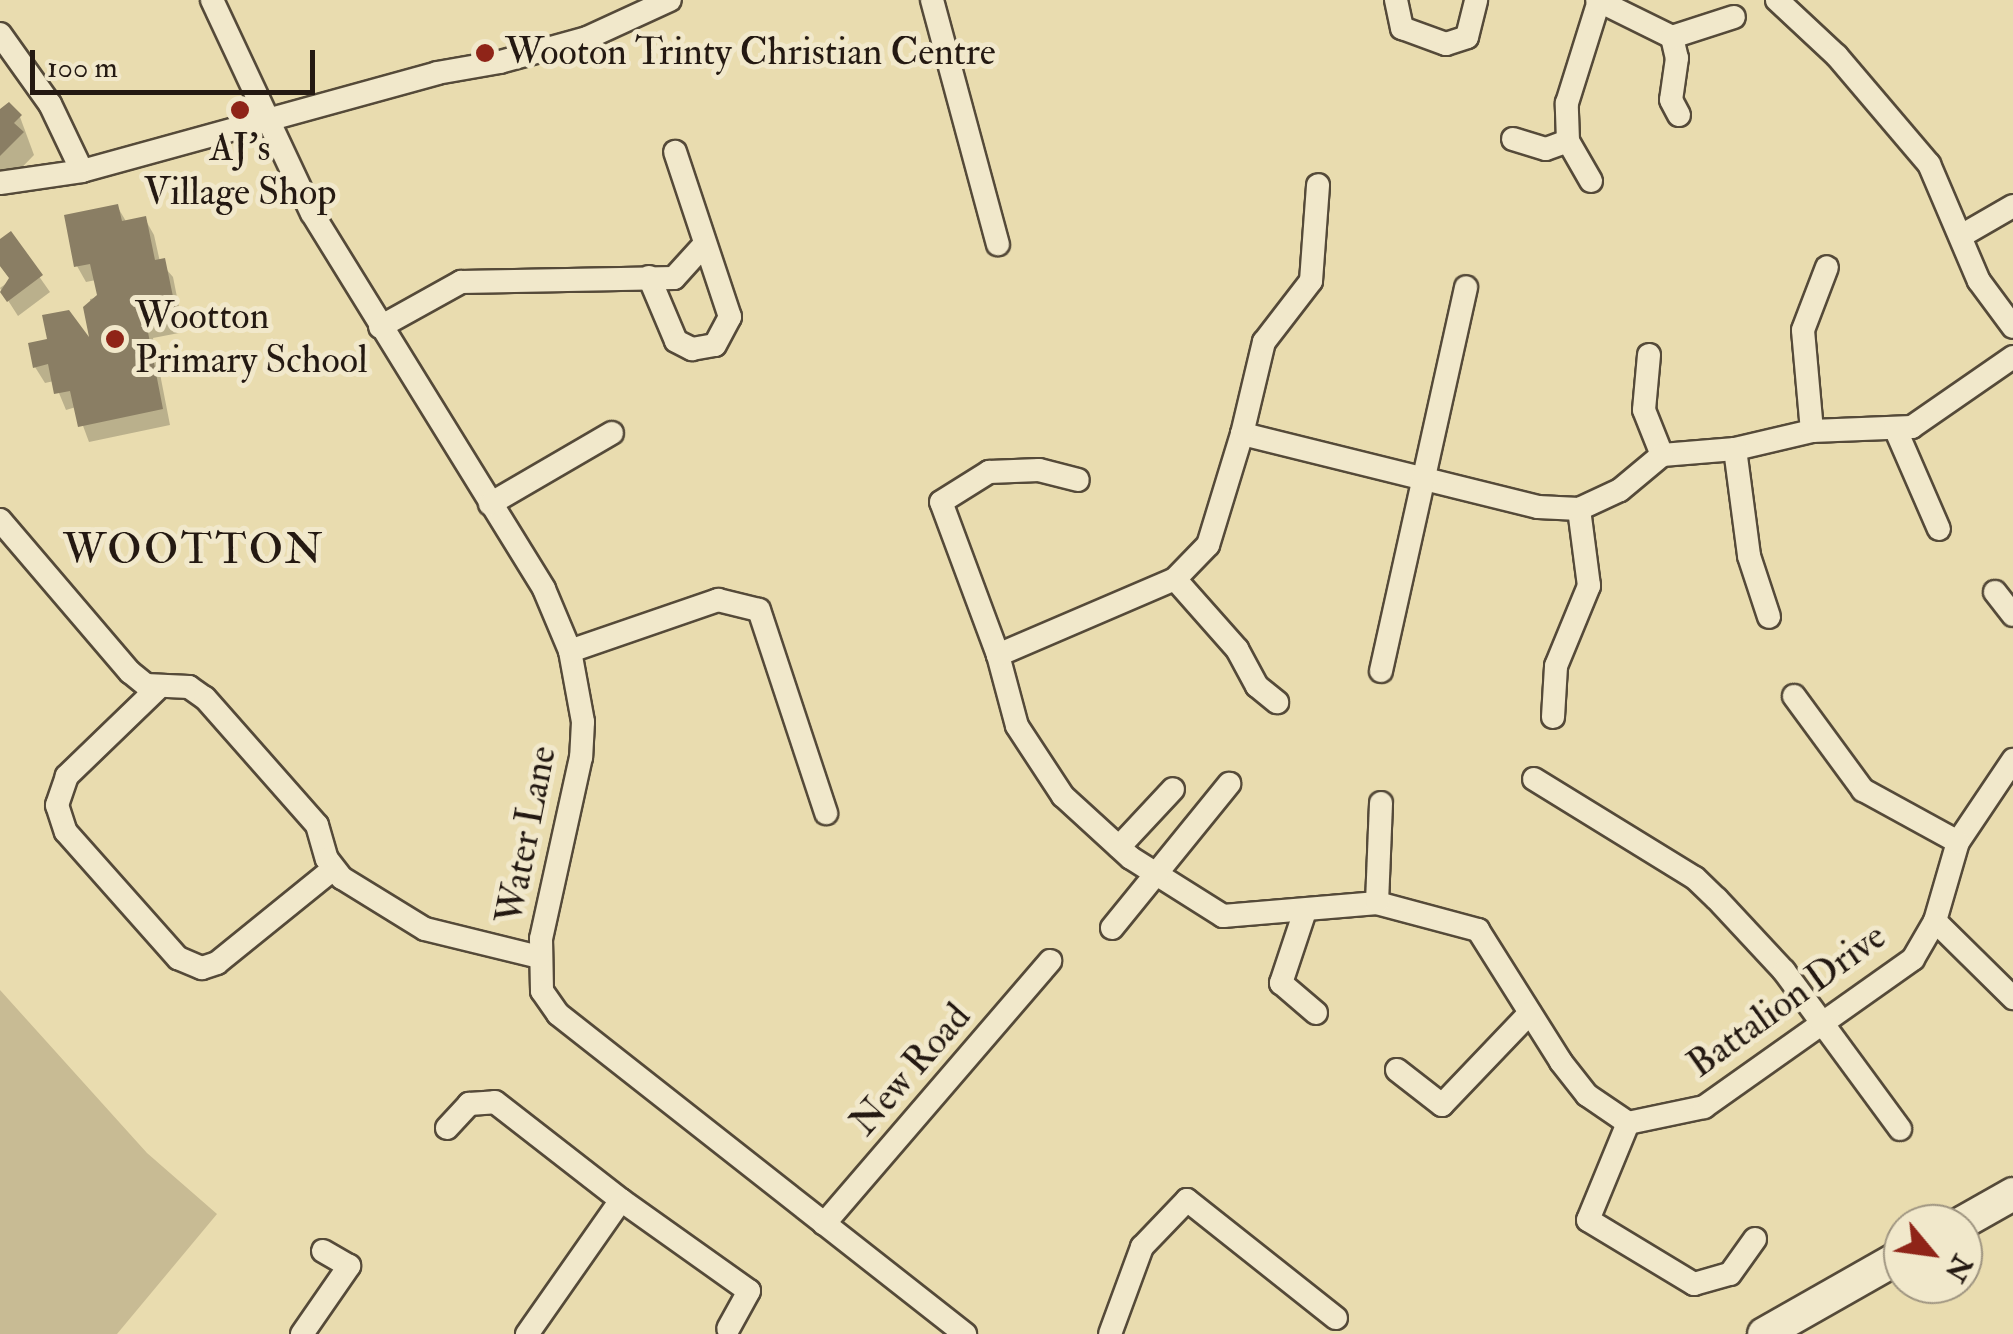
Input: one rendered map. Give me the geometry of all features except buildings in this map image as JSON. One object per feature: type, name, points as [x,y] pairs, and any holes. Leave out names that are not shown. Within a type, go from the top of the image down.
[{"type":"main road","points":[[1983,1211],[2013,1194]]},
{"type":"main road","points":[[1764,1334],[1883,1266]]},
{"type":"street","name":"Water Lane","points":[[212,0],[312,213],[544,589],[570,652],[583,722],[582,757],[539,957],[542,991],[558,1014],[959,1332]]},
{"type":"street","points":[[0,182],[82,170],[267,118],[572,42],[670,0]]},
{"type":"street","points":[[932,0],[998,244]]},
{"type":"street","points":[[1396,0],[1402,28],[1446,44],[1467,36],[1476,0]]},
{"type":"street","points":[[1591,180],[1568,142],[1567,103],[1598,0],[1672,37],[1734,17]]},
{"type":"street","points":[[1777,0],[1897,120],[1929,164],[1979,281],[2013,327]]},
{"type":"street","points":[[0,34],[50,104],[82,170]]},
{"type":"street","points":[[1672,37],[1677,58],[1672,100],[1679,115]]},
{"type":"street","points":[[1513,138],[1546,149],[1568,142]]},
{"type":"street","points":[[649,277],[676,341],[692,349],[715,345],[730,317],[703,246],[675,152]]},
{"type":"street","points":[[998,655],[1175,580],[1208,545],[1242,434],[1264,342],[1311,281],[1318,185]]},
{"type":"street","points":[[1960,236],[2013,206]]},
{"type":"street","points":[[380,327],[462,282],[674,278],[703,246]]},
{"type":"street","points":[[1812,431],[1803,330],[1827,267]]},
{"type":"street","points":[[1382,672],[1420,477],[1466,287]]},
{"type":"street","points":[[1649,355],[1644,410],[1662,455]]},
{"type":"street","points":[[1242,434],[1538,507],[1579,509],[1620,490],[1662,455],[1735,449],[1812,431],[1912,427],[2013,356]]},
{"type":"street","points":[[1895,428],[1940,530]]},
{"type":"street","points":[[490,504],[612,433]]},
{"type":"street","points":[[1735,449],[1749,556],[1770,617]]},
{"type":"street","points":[[1078,480],[1039,470],[989,472],[940,502],[998,655],[1017,726],[1062,796],[1119,848],[1223,916],[1304,914],[1377,904],[1478,930],[1587,1096],[1628,1123],[1588,1220],[1694,1284],[1730,1274],[1754,1239]]},
{"type":"street","points":[[1552,717],[1556,666],[1589,586],[1579,509]]},
{"type":"street","points":[[0,520],[130,672],[158,688],[189,687],[205,698],[317,825],[332,870],[425,929],[539,957]]},
{"type":"street","points":[[1175,580],[1237,649],[1257,686],[1277,702]]},
{"type":"street","points":[[1995,592],[2013,614]]},
{"type":"street","points":[[570,652],[718,600],[759,610],[826,813]]},
{"type":"street","points":[[158,688],[67,776],[57,805],[66,832],[178,958],[202,968],[217,962],[332,870]]},
{"type":"street","points":[[1794,696],[1864,790],[1958,842]]},
{"type":"street","name":"Battalion Drive","points":[[1628,1123],[1704,1106],[1768,1067],[1820,1021],[1913,959],[1935,920],[1958,842],[2010,770]]},
{"type":"street","points":[[1534,779],[1695,878],[1760,942],[1900,1130]]},
{"type":"street","points":[[1112,928],[1229,784]]},
{"type":"street","points":[[1119,848],[1173,790]]},
{"type":"street","points":[[1377,904],[1381,802]]},
{"type":"street","points":[[1304,914],[1280,983],[1316,1013]]},
{"type":"street","points":[[1935,920],[2013,998]]},
{"type":"street","name":"New Road","points":[[824,1224],[1050,961]]},
{"type":"street","points":[[1397,1070],[1442,1105],[1530,1013]]},
{"type":"street","points":[[447,1128],[469,1104],[495,1102],[620,1200],[749,1290],[728,1329]]},
{"type":"street","points":[[527,1334],[620,1200]]},
{"type":"street","points":[[1110,1334],[1142,1247],[1187,1200],[1336,1318]]},
{"type":"street","points":[[302,1334],[348,1266],[322,1251]]},
{"type":"shaded area","points":[[0,990],[147,1153],[217,1214],[117,1334],[0,1334]]},
{"type":"place","name":"Wooton Trinty Christian Centre","points":[[485,53]]},
{"type":"place","name":"AJ's Village Shop","points":[[240,110]]},
{"type":"place","name":"Wootton Primary School","points":[[115,339]]},
{"type":"district","name":"WOOTTON","points":[[194,550]]}]
